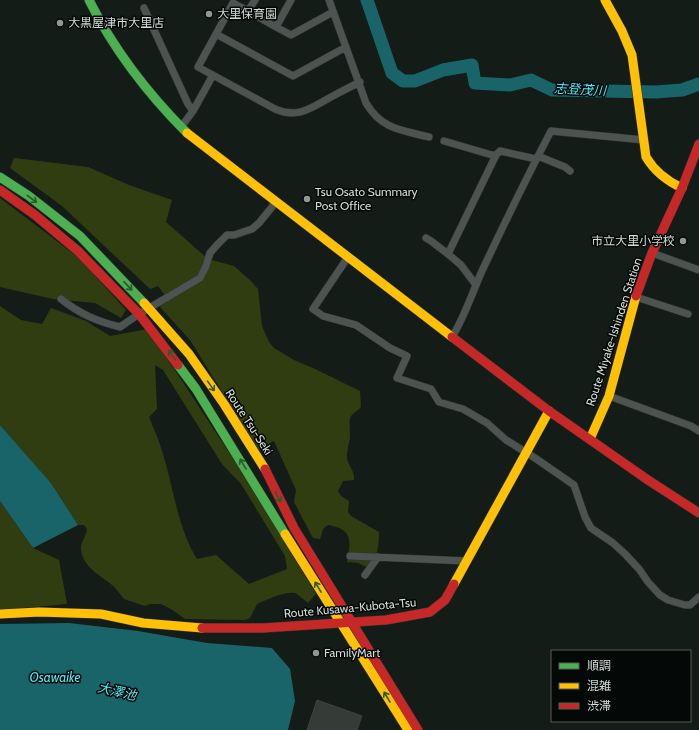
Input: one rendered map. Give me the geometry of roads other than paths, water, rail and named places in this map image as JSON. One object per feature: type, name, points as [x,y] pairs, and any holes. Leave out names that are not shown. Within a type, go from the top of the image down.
[{"type":"main road","points":[[89,0],[125,62],[181,127],[212,153],[549,411],[648,480],[699,513]]},
{"type":"main road","points":[[606,0],[628,43],[632,55],[646,157],[650,165],[666,181],[682,188]]},
{"type":"main road","name":"Route Miyake-Ishinden Station","points":[[590,439],[609,396],[636,297],[652,253],[682,188],[699,144]]},
{"type":"main road","name":"Route Tsu-Seki","points":[[0,176],[29,196],[80,236],[189,354],[224,404],[264,469],[294,528],[418,730]]},
{"type":"main road","points":[[0,190],[35,215],[78,250],[139,314],[196,389],[408,730]]},
{"type":"main road","name":"Route Kusawa-Kubota-Tsu","points":[[0,614],[39,612],[101,614],[143,623],[195,628],[263,628],[353,622],[405,617],[430,612],[445,600],[549,411]]},
{"type":"street","points":[[248,11],[255,0]]},
{"type":"street","points":[[276,26],[291,0]]},
{"type":"street","points":[[328,0],[360,82],[366,103],[374,116],[382,123],[396,129],[429,137]]},
{"type":"street","points":[[333,12],[291,35],[233,3],[198,66],[275,109],[290,113],[308,110],[360,82]]},
{"type":"street","points":[[144,8],[188,104],[193,111]]},
{"type":"street","points":[[216,34],[293,76],[346,47]]},
{"type":"street","points":[[181,127],[193,111],[213,75]]},
{"type":"street","points":[[452,337],[462,320],[476,285],[550,131],[644,140]]},
{"type":"street","points":[[444,141],[496,155]]},
{"type":"street","points":[[448,254],[496,155],[500,151],[537,158],[565,167],[570,171]]},
{"type":"street","points":[[61,299],[77,311],[94,320],[120,327],[148,308],[200,278],[210,253],[216,245],[227,235],[234,235],[252,228],[259,223],[275,201]]},
{"type":"street","points":[[426,238],[431,240],[461,265],[476,285]]},
{"type":"street","points":[[652,253],[699,270]]},
{"type":"street","points":[[348,257],[313,309],[323,316],[356,325],[390,348],[407,356],[397,378],[431,389],[439,402],[464,409],[487,423],[506,440],[574,485],[585,517],[591,528],[613,543],[625,554],[660,595],[668,600],[685,605],[690,605],[699,596]]},
{"type":"street","points":[[636,297],[688,314]]},
{"type":"street","points":[[609,396],[691,426],[699,431]]},
{"type":"street","points":[[350,556],[467,561]]},
{"type":"street","points":[[365,576],[378,557]]},
{"type":"water","points":[[0,425],[51,483],[78,525],[33,548],[0,501]]},
{"type":"water","name":"Osawaike","points":[[69,623],[138,631],[207,643],[272,648],[290,669],[295,701],[288,730],[0,730],[0,624]]},
{"type":"waterway","name":"志登茂川","points":[[367,0],[392,73],[403,81],[415,81],[443,70],[472,65],[475,83],[510,85],[531,80],[552,90],[656,92],[682,90],[699,84]]},
{"type":"place","name":"大里保育園","points":[[209,14]]},
{"type":"place","name":"大黒屋津市大里店","points":[[60,23]]},
{"type":"place","name":"Tsu Osato Summary Post Office","points":[[307,199]]},
{"type":"place","name":"市立大里小学校","points":[[683,241]]},
{"type":"place","name":"FamilyMart","points":[[316,653]]},
{"type":"water label","name":"大澤池","points":[[117,691]]}]
